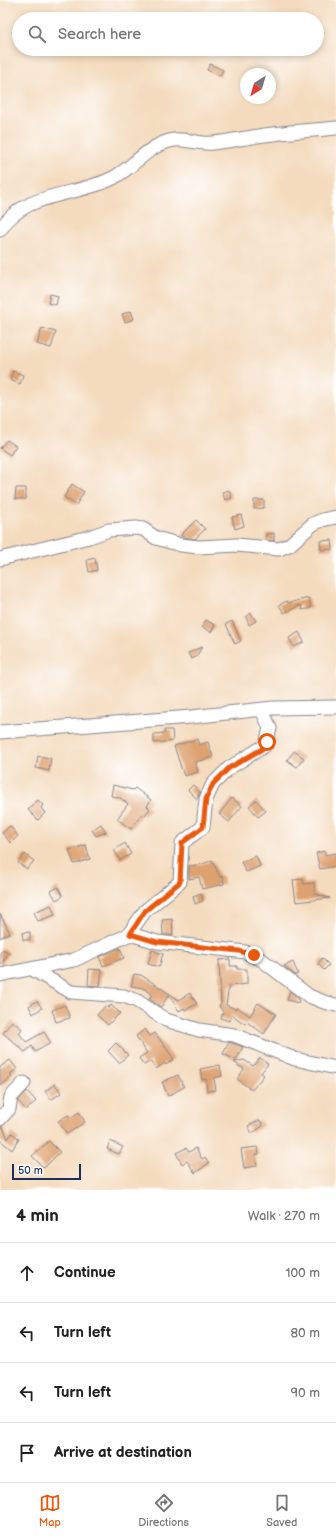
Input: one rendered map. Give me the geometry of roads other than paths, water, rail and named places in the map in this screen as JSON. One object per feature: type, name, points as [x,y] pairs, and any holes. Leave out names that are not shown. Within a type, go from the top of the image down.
[{"type":"street","points":[[0,230],[4,224],[25,207],[38,201],[114,178],[146,152],[163,143],[176,140],[212,144],[251,137],[336,128]]},
{"type":"street","points":[[0,559],[89,537],[109,530],[136,528],[143,529],[156,538],[181,545],[199,547],[242,546],[279,550],[289,545],[313,524],[322,520],[336,517]]},
{"type":"street","points":[[0,732],[292,707],[336,707]]},
{"type":"street","points":[[0,975],[74,960],[130,934],[145,911],[180,882],[180,847],[185,839],[203,827],[206,799],[209,789],[229,768],[266,745],[270,728],[262,710]]},
{"type":"street","points":[[130,934],[157,942],[246,952],[262,960],[309,996],[336,1005]]},
{"type":"street","points":[[32,969],[71,992],[124,996],[137,1001],[166,1020],[199,1030],[234,1035],[301,1061],[336,1068]]},
{"type":"street","points":[[0,1119],[9,1109],[12,1097],[24,1083]]}]
